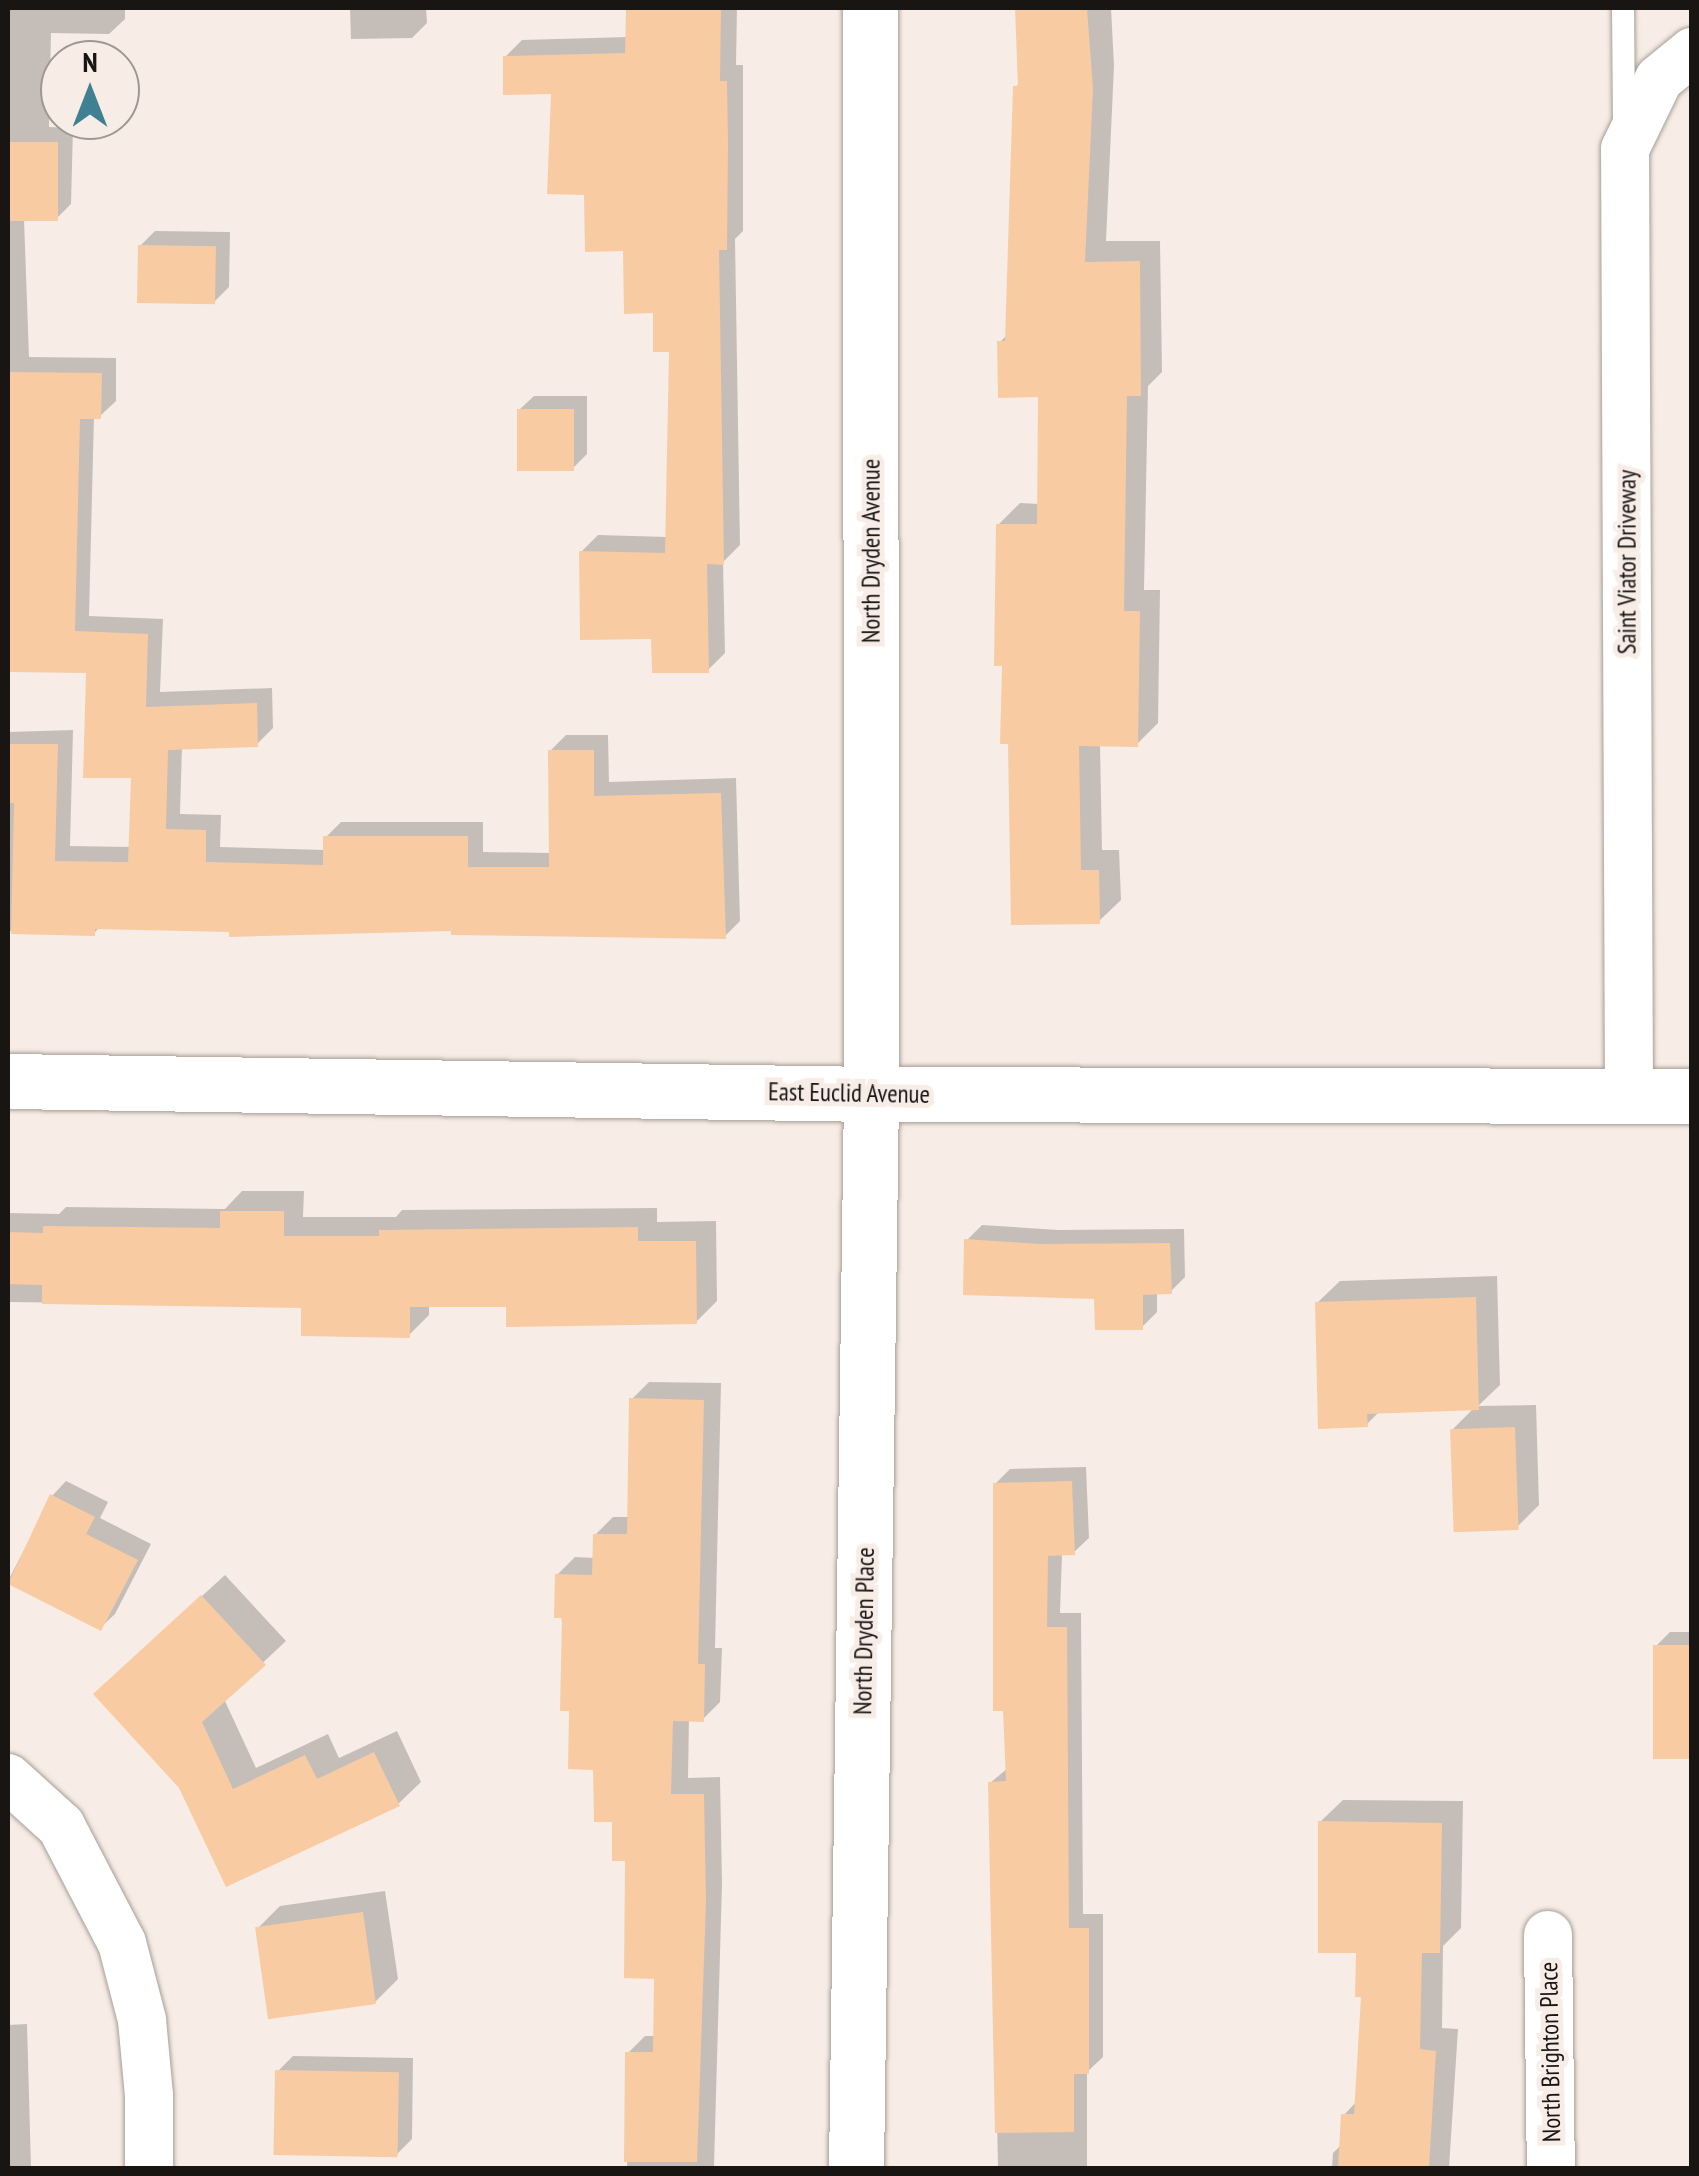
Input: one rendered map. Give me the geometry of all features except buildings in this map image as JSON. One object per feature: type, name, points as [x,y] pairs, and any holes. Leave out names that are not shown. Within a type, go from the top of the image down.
[{"type":"street","name":"North Dryden Avenue","points":[[870,8],[871,1094]]},
{"type":"street","name":"Saint Viator Driveway","points":[[1629,1096],[1624,150],[1659,79],[1692,52]]},
{"type":"street","name":"East Euclid Avenue","points":[[8,1081],[871,1094],[1692,1096]]},
{"type":"street","name":"North Dryden Place","points":[[856,2168],[871,1094]]},
{"type":"street","points":[[8,1778],[61,1826],[122,1942],[142,2020],[149,2095],[149,2168]]},
{"type":"street","name":"North Brighton Place","points":[[1548,1935],[1551,2168]]},
{"type":"lane","points":[[1623,8],[1624,150]]}]
